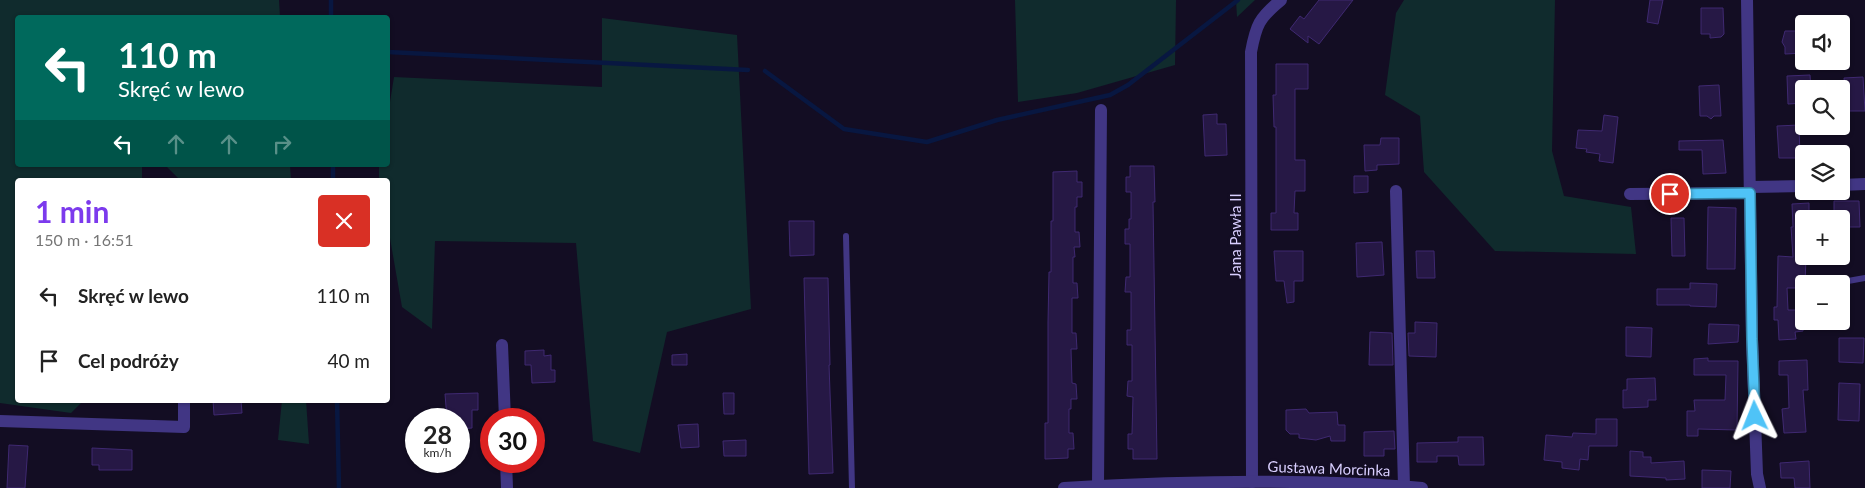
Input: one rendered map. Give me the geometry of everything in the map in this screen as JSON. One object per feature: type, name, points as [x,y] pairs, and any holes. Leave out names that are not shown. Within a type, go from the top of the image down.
[{"type":"street","name":"Jana Pawła II","points":[[1252,482],[1251,52],[1255,30],[1267,12],[1281,0]]},
{"type":"street","points":[[1747,0],[1752,339],[1757,474],[1760,488]]},
{"type":"street","points":[[1098,486],[1101,110]]},
{"type":"street","points":[[1850,185],[1865,184]]},
{"type":"street","points":[[1630,194],[1795,187]]},
{"type":"street","points":[[1396,190],[1404,486]]},
{"type":"street","points":[[502,345],[505,408]]},
{"type":"street","points":[[0,421],[184,427],[184,403]]},
{"type":"street","points":[[506,473],[507,488]]},
{"type":"street","name":"Gustawa Morcinka","points":[[1064,488],[1235,482],[1299,485],[1348,483],[1422,488]]},
{"type":"lane","points":[[846,236],[852,488]]},
{"type":"lane","points":[[1850,281],[1865,278]]},
{"type":"green space","points":[[0,0],[279,0],[280,15],[15,15],[15,167],[142,167],[142,178],[15,178],[15,403],[81,403],[71,413],[0,403]]},
{"type":"green space","points":[[1015,0],[1176,0],[1175,65],[1077,93],[1018,102]]},
{"type":"green space","points":[[1236,0],[1255,0],[1237,17]]},
{"type":"green space","points":[[1404,0],[1555,0],[1552,151],[1564,196],[1631,207],[1636,254],[1495,251],[1424,172],[1420,116],[1385,95],[1396,13]]},
{"type":"green space","points":[[602,18],[737,35],[751,309],[667,332],[640,453],[593,441],[576,243],[435,241],[432,329],[402,307],[390,238],[390,178],[379,178],[379,167],[390,167],[390,102],[394,77],[602,87]]},
{"type":"green space","points":[[167,167],[290,167],[291,178],[178,178]]},
{"type":"green space","points":[[282,403],[306,403],[309,444],[278,440]]},
{"type":"building","points":[[1319,0],[1353,0],[1319,44],[1308,36],[1308,43],[1290,29],[1300,16],[1304,19]]},
{"type":"building","points":[[1650,0],[1663,0],[1658,24],[1647,22]]},
{"type":"building","points":[[1701,8],[1723,8],[1724,34],[1721,37],[1710,38],[1710,34],[1701,34]]},
{"type":"building","points":[[1785,31],[1795,31],[1795,53],[1785,54],[1785,47],[1782,42]]},
{"type":"building","points":[[1276,64],[1308,64],[1308,89],[1295,89],[1295,160],[1305,160],[1305,191],[1295,191],[1294,213],[1298,213],[1298,230],[1271,230],[1271,213],[1276,213],[1276,127],[1274,127],[1273,95],[1276,95]]},
{"type":"building","points":[[1810,75],[1810,80],[1795,80],[1795,104],[1788,104],[1787,76]]},
{"type":"building","points":[[1863,77],[1865,111],[1850,111],[1850,80],[1844,80],[1844,78]]},
{"type":"building","points":[[1719,85],[1721,116],[1714,116],[1711,119],[1707,116],[1700,116],[1699,86]]},
{"type":"building","points":[[1217,114],[1217,124],[1226,124],[1227,155],[1205,156],[1203,115]]},
{"type":"building","points":[[1604,115],[1618,117],[1613,163],[1599,161],[1600,154],[1586,152],[1587,149],[1576,148],[1578,130],[1602,131]]},
{"type":"building","points":[[1795,125],[1795,135],[1799,135],[1800,145],[1795,145],[1795,158],[1779,158],[1777,126]]},
{"type":"building","points":[[1381,138],[1399,138],[1399,164],[1377,165],[1377,170],[1365,171],[1364,145],[1380,145]]},
{"type":"building","points":[[1723,140],[1726,173],[1703,174],[1702,150],[1679,150],[1679,141]]},
{"type":"building","points":[[1130,166],[1154,166],[1157,459],[1133,459],[1133,449],[1128,449],[1128,434],[1132,434],[1133,397],[1127,396],[1128,381],[1132,381],[1132,345],[1127,345],[1127,330],[1131,330],[1131,292],[1125,292],[1126,277],[1130,277],[1130,244],[1125,244],[1125,229],[1129,229],[1129,219],[1131,219],[1131,192],[1126,192],[1126,177],[1130,177]]},
{"type":"building","points":[[1077,171],[1077,182],[1082,182],[1082,197],[1077,197],[1077,207],[1075,207],[1075,232],[1079,232],[1080,247],[1074,247],[1075,257],[1073,257],[1073,283],[1077,283],[1078,298],[1072,298],[1072,333],[1076,333],[1077,349],[1071,349],[1072,383],[1076,384],[1077,399],[1071,399],[1071,409],[1069,409],[1069,433],[1073,433],[1074,449],[1068,449],[1068,458],[1045,459],[1045,423],[1048,423],[1049,272],[1051,272],[1053,172]]},
{"type":"building","points":[[1354,176],[1368,176],[1368,192],[1354,193]]},
{"type":"building","points":[[1834,201],[1859,201],[1860,227],[1850,227],[1850,210],[1834,210]]},
{"type":"building","points":[[1809,203],[1809,210],[1795,210],[1795,265],[1806,265],[1805,275],[1795,275],[1795,288],[1787,288],[1788,310],[1795,310],[1795,330],[1803,331],[1795,332],[1796,339],[1779,340],[1778,320],[1774,320],[1774,307],[1777,307],[1778,256],[1793,257],[1792,204]]},
{"type":"building","points":[[1708,207],[1736,208],[1735,269],[1707,269]]},
{"type":"building","points":[[1671,218],[1684,218],[1685,256],[1672,256]]},
{"type":"building","points":[[789,221],[814,221],[814,255],[790,256]]},
{"type":"building","points":[[1382,242],[1384,275],[1357,277],[1356,243]]},
{"type":"building","points":[[1274,251],[1303,251],[1303,281],[1294,281],[1294,302],[1287,303],[1284,281],[1276,281]]},
{"type":"building","points":[[1416,251],[1434,251],[1435,278],[1417,278]]},
{"type":"building","points":[[804,278],[828,278],[833,473],[809,474]]},
{"type":"building","points":[[1690,283],[1717,284],[1716,307],[1657,305],[1657,289],[1690,289]]},
{"type":"building","points":[[1415,322],[1437,323],[1436,357],[1409,356],[1408,333],[1415,333]]},
{"type":"building","points":[[1709,324],[1739,325],[1738,342],[1708,344]]},
{"type":"building","points":[[1626,327],[1652,328],[1651,357],[1626,356]]},
{"type":"building","points":[[1370,332],[1392,333],[1393,365],[1369,365]]},
{"type":"building","points":[[1839,338],[1864,338],[1863,363],[1839,362]]},
{"type":"building","points":[[544,350],[544,356],[551,355],[551,370],[555,370],[555,382],[532,383],[531,365],[525,365],[525,351]]},
{"type":"building","points":[[687,354],[687,365],[672,365],[672,355]]},
{"type":"building","points":[[1708,358],[1708,361],[1738,361],[1737,430],[1698,429],[1698,436],[1687,436],[1687,411],[1695,411],[1694,400],[1725,400],[1726,375],[1694,375],[1694,359]]},
{"type":"building","points":[[1807,360],[1808,390],[1803,390],[1806,432],[1784,433],[1782,409],[1789,408],[1788,375],[1779,375],[1779,361]]},
{"type":"building","points":[[1655,378],[1656,400],[1648,400],[1648,407],[1623,408],[1623,390],[1627,390],[1627,379]]},
{"type":"building","points":[[1839,383],[1860,384],[1859,421],[1838,420]]},
{"type":"building","points":[[478,393],[478,410],[472,410],[472,428],[470,428],[470,408],[446,408],[445,394]]},
{"type":"building","points":[[723,393],[734,393],[734,414],[724,414]]},
{"type":"building","points":[[213,403],[241,403],[242,413],[214,415]]},
{"type":"building","points":[[1306,409],[1309,413],[1337,412],[1338,425],[1345,425],[1345,441],[1331,441],[1330,436],[1316,440],[1299,438],[1299,434],[1290,434],[1286,430],[1286,410]]},
{"type":"building","points":[[1596,419],[1617,419],[1617,446],[1589,446],[1588,460],[1580,459],[1579,470],[1562,468],[1562,462],[1544,460],[1546,435],[1572,437],[1573,433],[1596,434]]},
{"type":"building","points":[[698,424],[699,447],[681,448],[678,425]]},
{"type":"building","points":[[1394,431],[1395,449],[1384,449],[1384,456],[1364,456],[1364,432]]},
{"type":"building","points":[[1458,437],[1483,437],[1484,465],[1459,465],[1458,456],[1437,456],[1437,462],[1417,462],[1417,443],[1458,442]]},
{"type":"building","points":[[746,440],[746,456],[724,456],[723,441]]},
{"type":"building","points":[[9,445],[28,446],[25,488],[7,488]]},
{"type":"building","points":[[92,448],[132,450],[132,470],[99,470],[99,465],[92,465]]},
{"type":"building","points":[[1630,451],[1643,452],[1643,457],[1651,457],[1651,463],[1684,461],[1685,479],[1666,480],[1666,478],[1630,476]]},
{"type":"building","points":[[1809,461],[1810,488],[1795,488],[1794,478],[1781,478],[1780,463]]},
{"type":"building","points":[[1702,470],[1731,471],[1730,488],[1702,488]]},
{"type":"waterway","points":[[331,0],[331,15]]},
{"type":"waterway","points":[[765,71],[844,129],[927,142],[997,120],[1110,95],[1128,85],[1238,0]]},
{"type":"waterway","points":[[390,52],[748,70]]},
{"type":"waterway","points":[[333,167],[333,178]]},
{"type":"waterway","points":[[337,403],[339,488]]},
{"type":"route","points":[[1670,194],[1750,193],[1755,416]]}]
